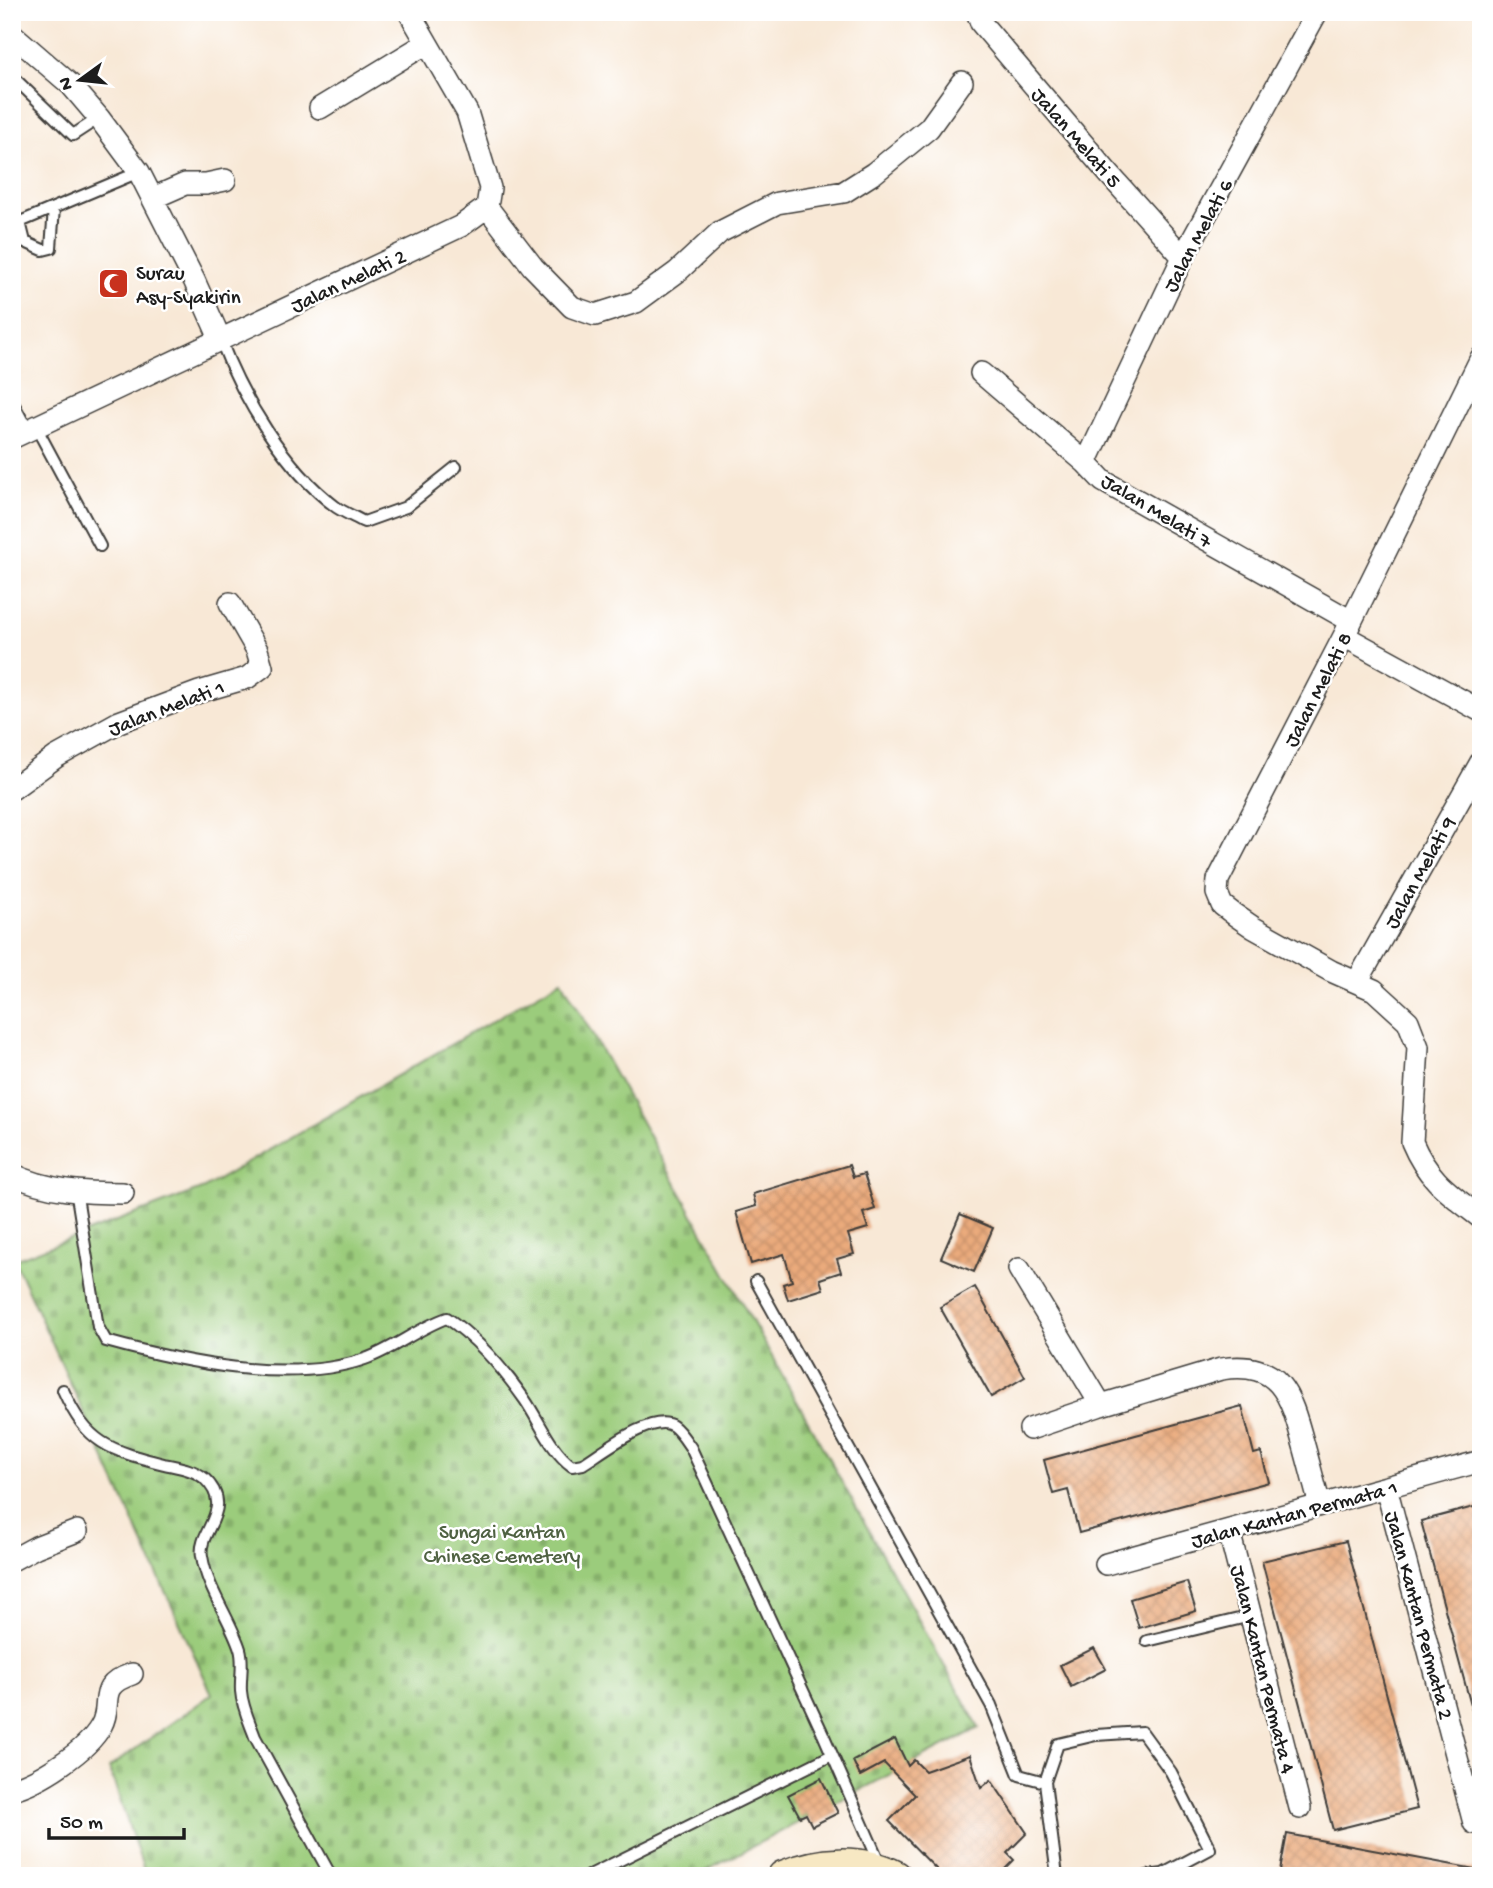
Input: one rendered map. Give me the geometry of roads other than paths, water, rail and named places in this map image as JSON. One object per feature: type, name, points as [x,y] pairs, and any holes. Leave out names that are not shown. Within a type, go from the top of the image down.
[{"type":"main road","points":[[783,1876],[837,1864],[859,1863],[889,1872]]},
{"type":"street","points":[[409,12],[467,111],[490,187],[487,207],[533,267],[572,306],[595,315],[636,302],[677,272],[720,232],[777,204],[844,192],[874,173],[929,128],[962,82]]},
{"type":"street","name":"Jalan Melati 5","points":[[977,12],[981,23],[1183,257]]},
{"type":"street","name":"Jalan Melati 6","points":[[1086,463],[1183,257],[1317,12]]},
{"type":"street","points":[[12,34],[71,85],[139,172],[221,341]]},
{"type":"street","points":[[320,108],[427,43]]},
{"type":"street","points":[[153,198],[185,184],[225,180]]},
{"type":"street","name":"Jalan Melati 2","points":[[25,432],[461,226],[487,207]]},
{"type":"street","name":"Jalan Melati 8","points":[[1481,358],[1348,628],[1218,880],[1217,893],[1222,905],[1254,928],[1331,971],[1374,990],[1408,1021],[1418,1047],[1412,1142],[1439,1186],[1481,1218]]},
{"type":"street","name":"Jalan Melati 7","points":[[981,373],[1086,463],[1103,481],[1348,628]]},
{"type":"street","name":"Jalan Melati 1","points":[[13,794],[56,757],[119,722],[247,677],[262,667],[257,650],[230,603]]},
{"type":"street","points":[[1348,628],[1481,711]]},
{"type":"street","name":"Jalan Melati 9","points":[[1357,982],[1481,762]]},
{"type":"street","points":[[12,1174],[50,1187],[123,1192]]},
{"type":"street","points":[[1019,1269],[1101,1405]]},
{"type":"street","points":[[1030,1429],[1221,1369],[1233,1367],[1256,1370],[1273,1378],[1292,1402],[1320,1505]]},
{"type":"street","name":"Jalan Kantan Permata 1","points":[[1107,1564],[1481,1461]]},
{"type":"street","name":"Jalan Kantan Permata 2","points":[[1386,1487],[1474,1823]]},
{"type":"street","points":[[12,1560],[76,1531]]},
{"type":"street","name":"Jalan Kantan Permata 4","points":[[1229,1531],[1300,1808]]},
{"type":"street","points":[[12,1789],[29,1785],[81,1749],[102,1725],[109,1689],[119,1678],[132,1674]]},
{"type":"lane","points":[[12,76],[73,135],[99,118]]},
{"type":"lane","points":[[54,208],[139,172]]},
{"type":"lane","points":[[221,341],[230,366],[259,416],[293,466],[336,507],[364,522],[407,507],[456,467]]},
{"type":"lane","points":[[12,401],[25,432],[100,546]]},
{"type":"lane","points":[[76,1190],[98,1327],[106,1341],[151,1354],[268,1371],[318,1370],[369,1358],[447,1318],[489,1354],[525,1399],[562,1459],[572,1466],[583,1464],[643,1426],[664,1423],[672,1425],[691,1448],[832,1755],[889,1872]]},
{"type":"lane","points":[[755,1281],[990,1705],[1018,1775],[1045,1782]]},
{"type":"lane","points":[[63,1390],[74,1414],[86,1431],[123,1454],[188,1469],[203,1478],[214,1492],[217,1507],[212,1525],[201,1543],[202,1556],[241,1651],[241,1693],[248,1717],[255,1737],[331,1876]]},
{"type":"lane","points":[[1147,1641],[1251,1616]]},
{"type":"lane","points":[[1057,1876],[1045,1782],[1058,1744],[1096,1735],[1142,1732],[1171,1772],[1210,1849],[1163,1874],[1147,1876]]},
{"type":"lane","points":[[588,1876],[832,1755]]},
{"type":"place","name":"Surau Asy-Syakirin","points":[[113,284]]},
{"type":"park label","name":"Sungai Kantan Chinese Cemetery","points":[[502,1543]]}]
